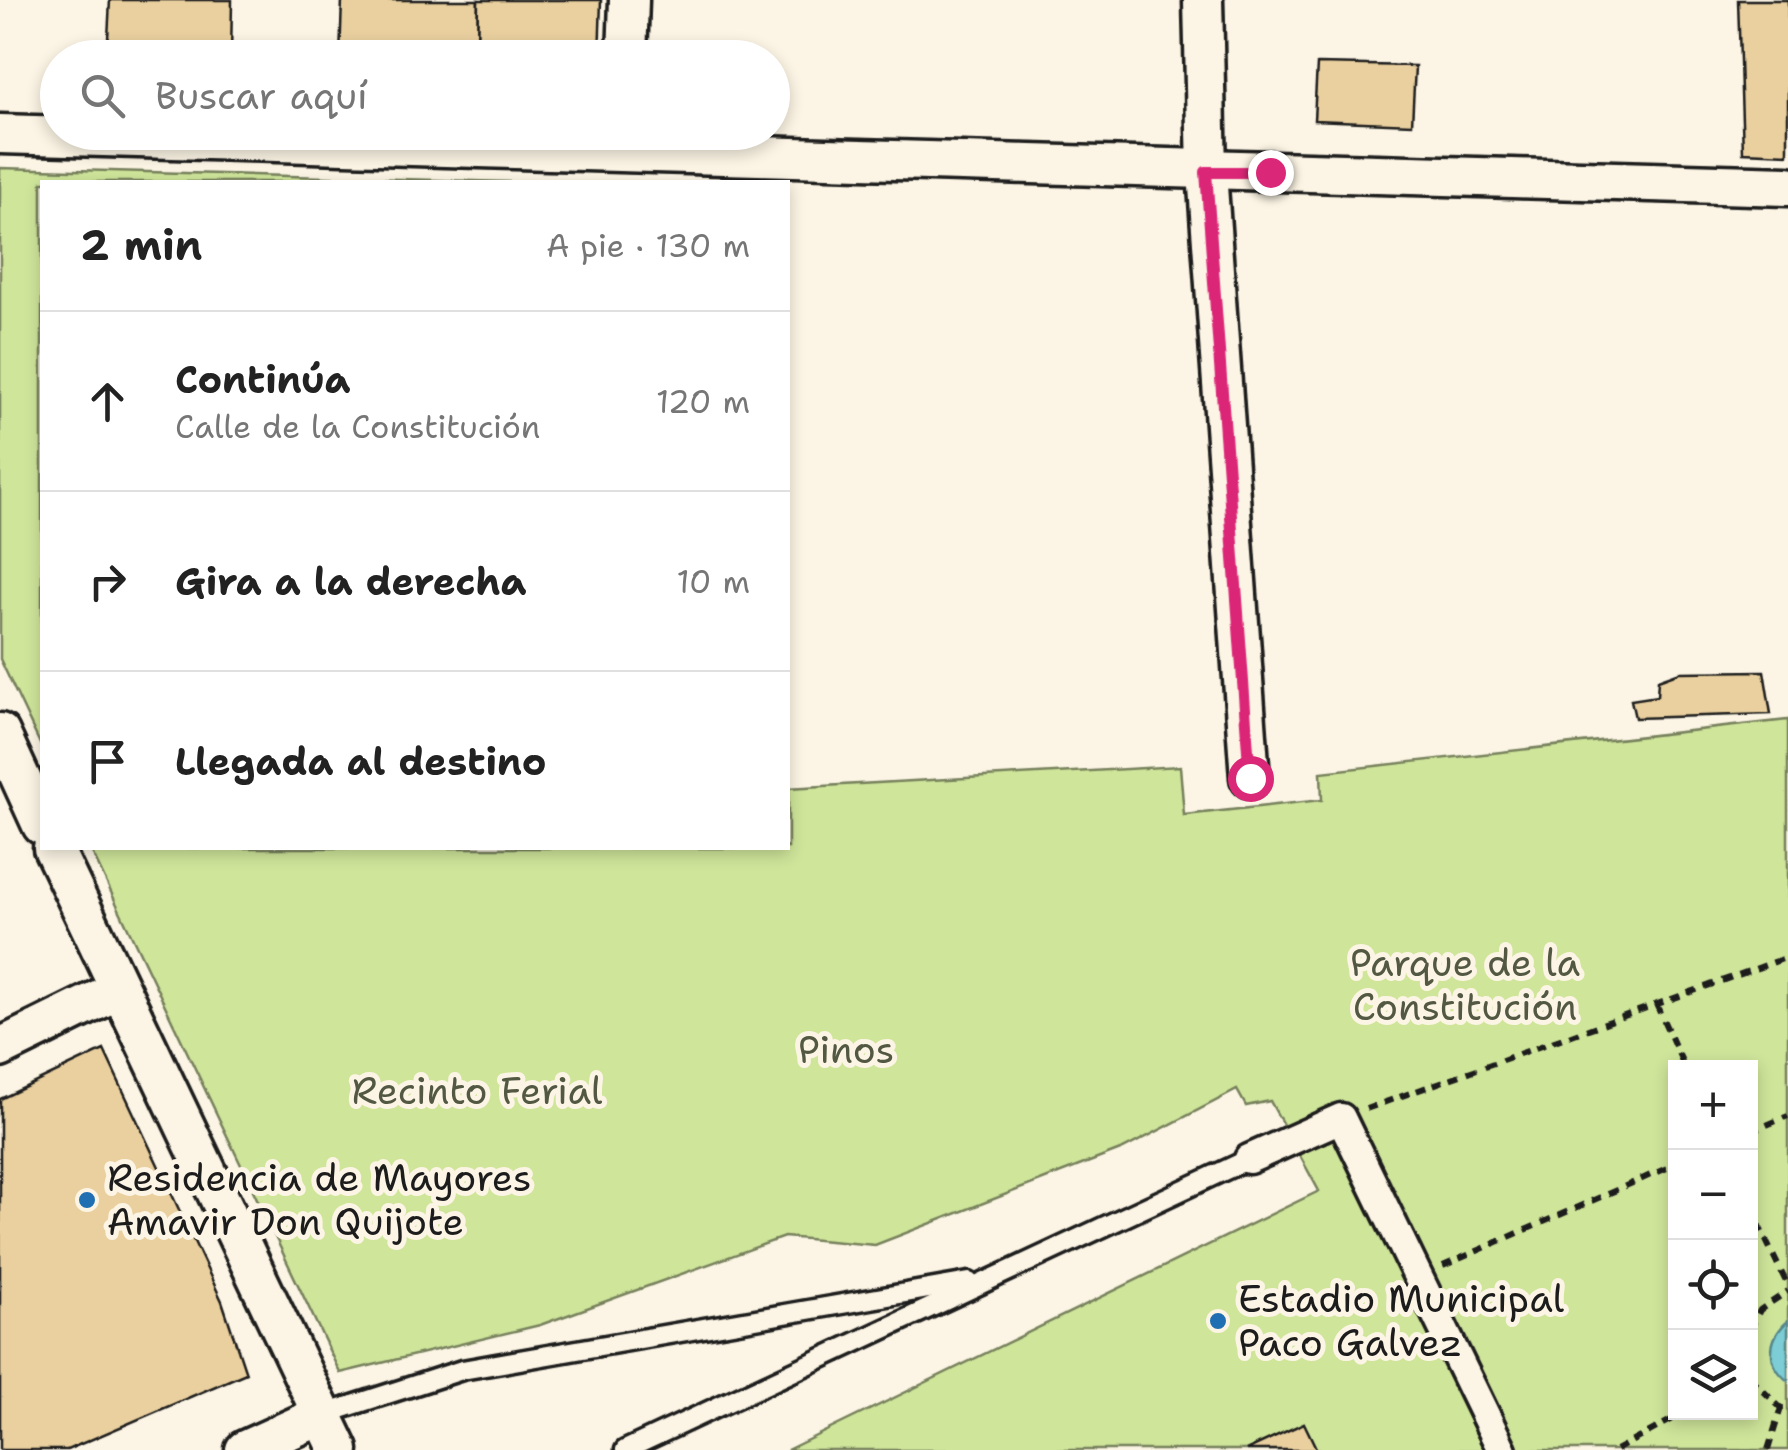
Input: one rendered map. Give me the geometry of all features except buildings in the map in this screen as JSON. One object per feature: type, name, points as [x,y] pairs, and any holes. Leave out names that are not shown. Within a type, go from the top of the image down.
[{"type":"street","points":[[628,40],[629,0]]},
{"type":"street","points":[[1204,0],[1206,172],[1250,778]]},
{"type":"street","points":[[0,134],[40,135]]},
{"type":"street","points":[[765,150],[1206,172],[1788,186]]},
{"type":"street","points":[[0,732],[40,821]]},
{"type":"street","points":[[54,850],[340,1450]]},
{"type":"street","points":[[0,1048],[118,990]]},
{"type":"street","points":[[1249,1159],[1341,1118],[1502,1450]]},
{"type":"street","points":[[245,1450],[322,1415]]},
{"type":"lane","points":[[625,1450],[1249,1159]]},
{"type":"lane","points":[[322,1415],[462,1370],[994,1278]]},
{"type":"path","points":[[1341,1118],[1788,957]]},
{"type":"path","points":[[1656,1004],[1681,1060]]},
{"type":"path","points":[[1758,1129],[1788,1116]]},
{"type":"path","points":[[1418,1276],[1668,1167]]},
{"type":"path","points":[[1758,1224],[1788,1289],[1758,1314]]},
{"type":"path","points":[[1758,1385],[1785,1408],[1768,1450]]},
{"type":"path","points":[[1616,1450],[1671,1420]]},
{"type":"green space","points":[[0,168],[437,180],[40,180],[40,744],[0,659]]},
{"type":"green space","points":[[1788,720],[1788,1450],[787,1450],[1319,1191],[1270,1101],[1246,1106],[1237,1090],[1123,1149],[875,1245],[784,1237],[540,1325],[340,1373],[91,850],[790,850],[790,788],[1180,766],[1184,815],[1322,800],[1321,772]]},
{"type":"water","points":[[1788,1321],[1788,1381],[1776,1367],[1772,1351],[1776,1336]]},
{"type":"place","name":"Residencia de Mayores Amavir Don Quijote","points":[[87,1200]]},
{"type":"place","name":"Estadio Municipal Paco Galvez","points":[[1218,1321]]},
{"type":"route","points":[[1250,778],[1206,172],[1270,172]]},
{"type":"park label","name":"Parque de la Constitución","points":[[1465,985]]},
{"type":"park label","name":"Pinos","points":[[846,1050]]},
{"type":"park label","name":"Recinto Ferial","points":[[477,1091]]}]
